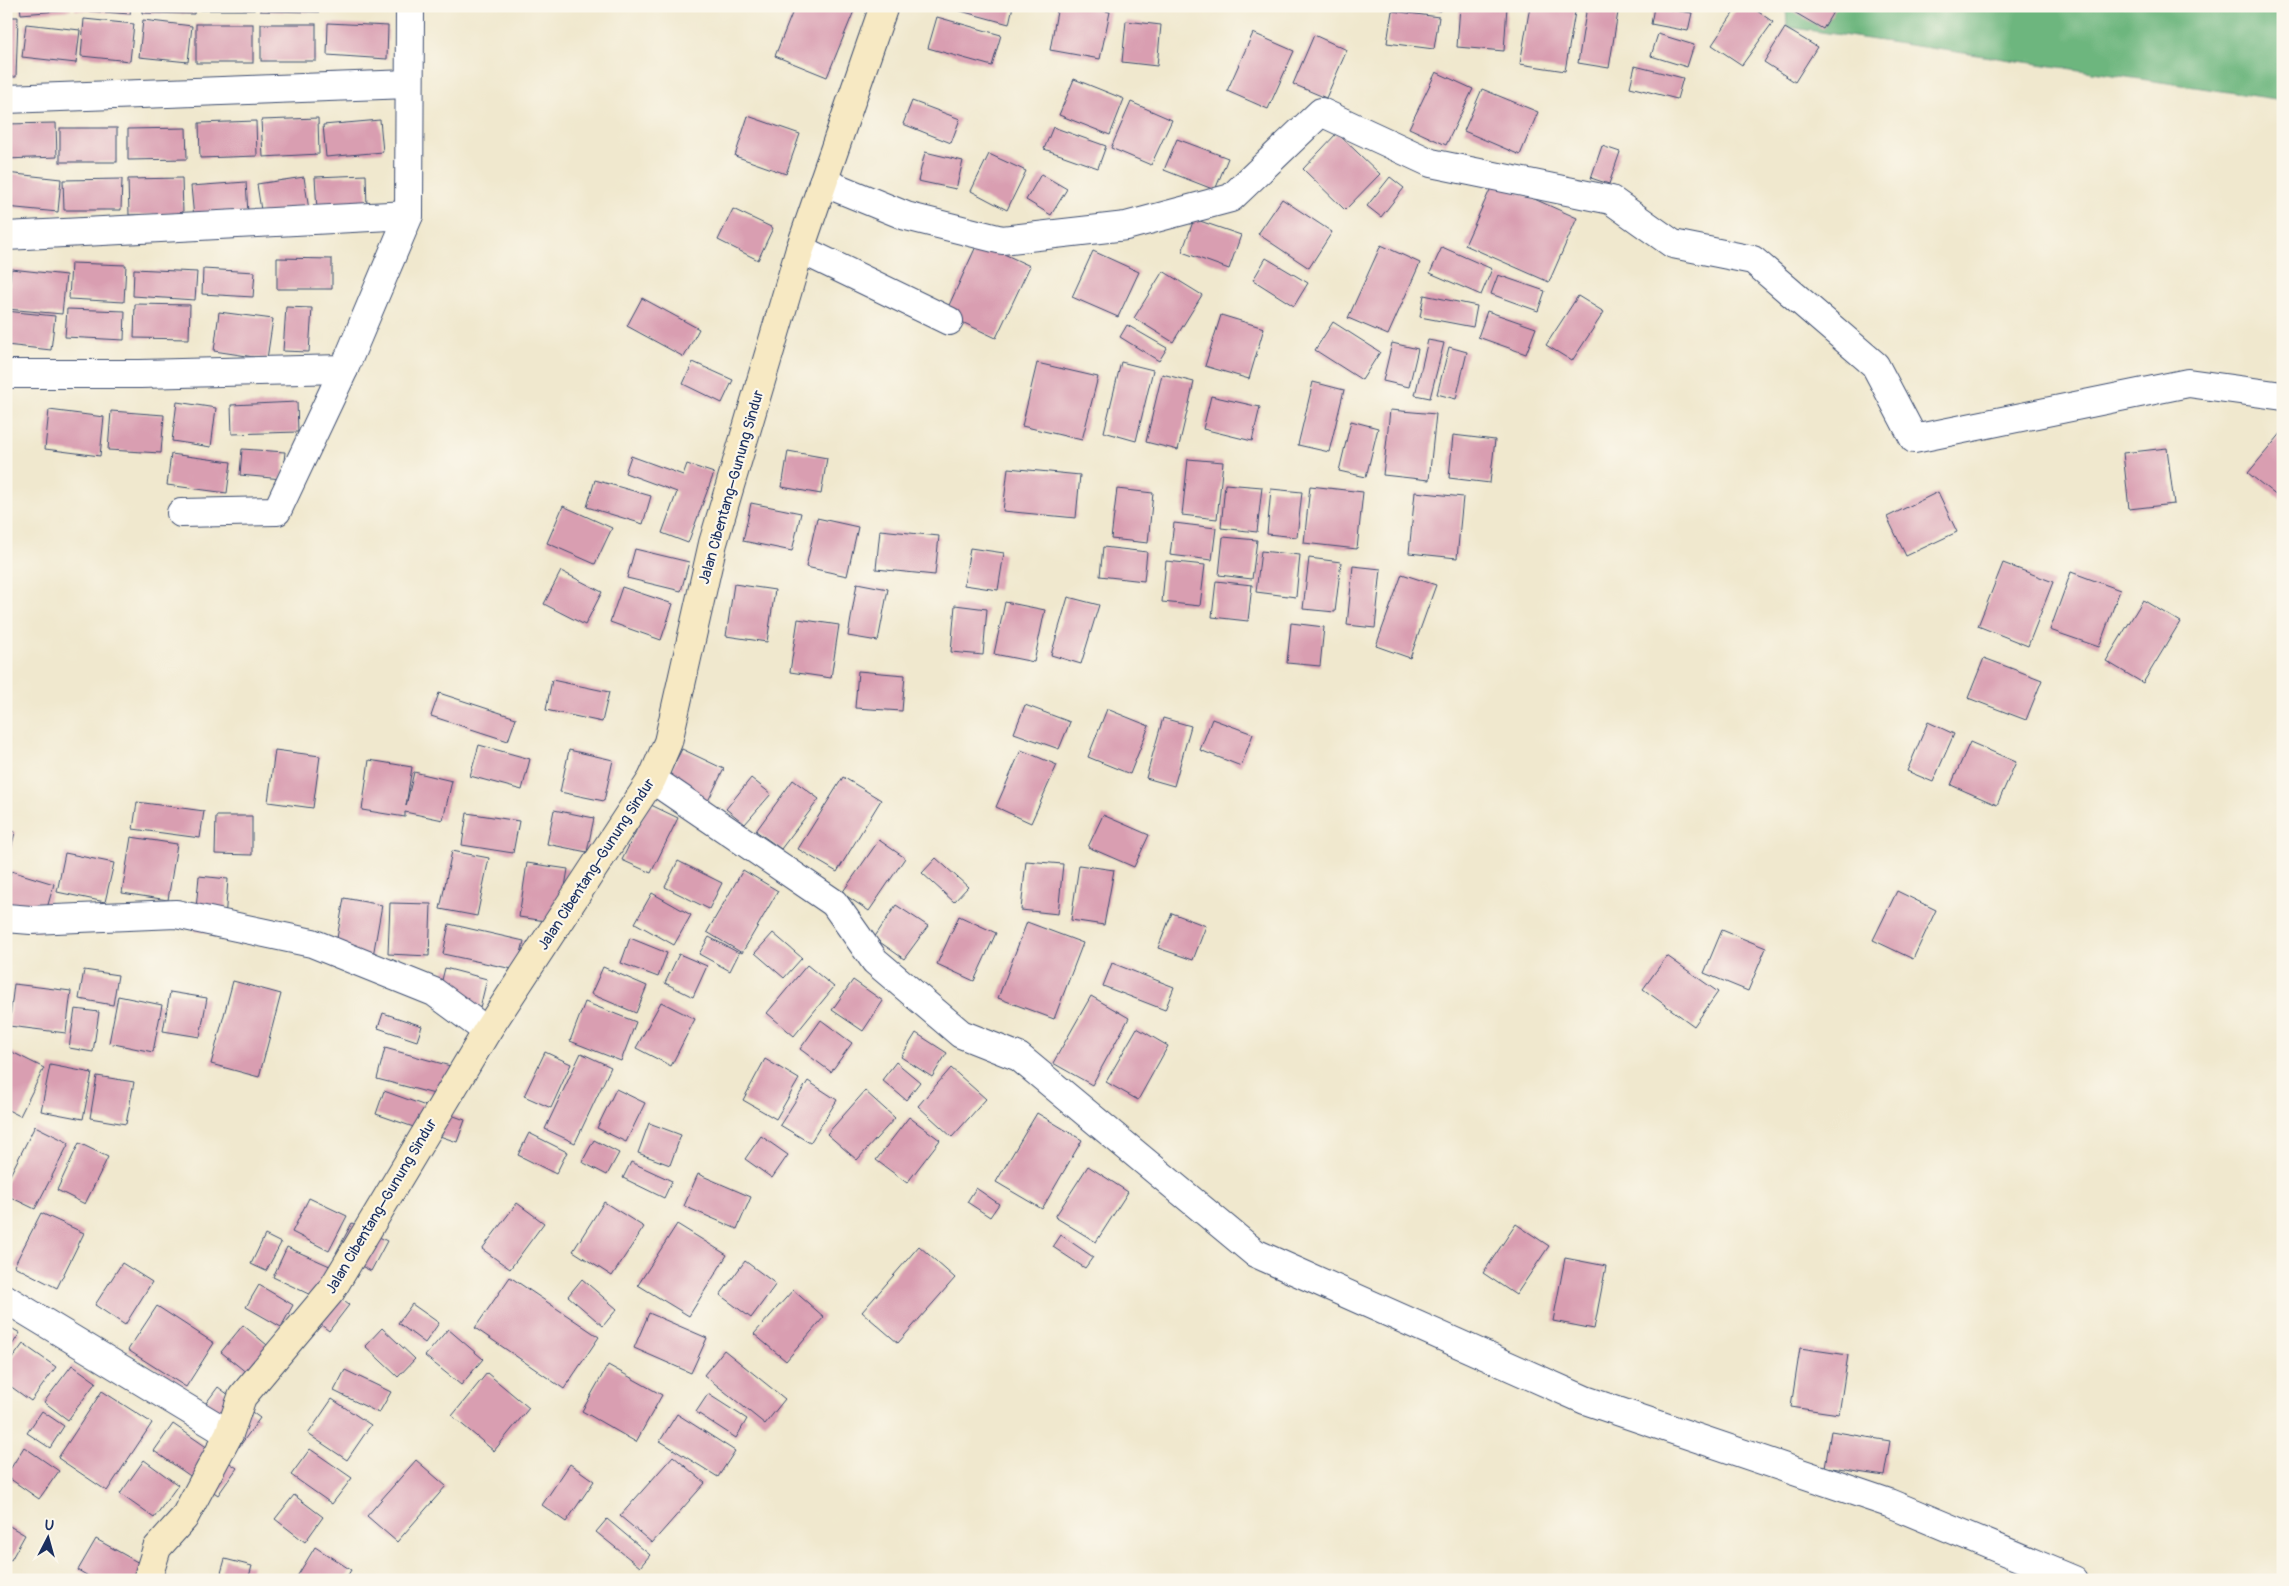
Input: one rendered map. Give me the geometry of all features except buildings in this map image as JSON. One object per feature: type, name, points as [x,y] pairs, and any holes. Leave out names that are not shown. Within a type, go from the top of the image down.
[{"type":"street","points":[[181,513],[276,511],[344,369],[409,215],[410,6]]},
{"type":"street","name":"Jalan Cibentang–Gunung Sindur","points":[[147,1580],[157,1548],[184,1518],[229,1434],[242,1397],[331,1291],[487,1031],[652,779],[668,742],[713,543],[800,249],[884,6]]},
{"type":"street","points":[[6,99],[409,84]]},
{"type":"street","points":[[823,182],[906,216],[1002,240],[1126,226],[1231,198],[1321,112],[1431,163],[1611,200],[1673,244],[1752,260],[1876,365],[1914,440],[2188,383],[2283,396]]},
{"type":"street","points":[[6,236],[409,215]]},
{"type":"street","points":[[800,249],[949,321]]},
{"type":"street","points":[[6,374],[140,374],[344,369]]},
{"type":"street","points":[[652,779],[834,903],[876,961],[961,1034],[1019,1057],[1256,1253],[1585,1400],[1888,1503],[2074,1580]]},
{"type":"street","points":[[6,918],[31,920],[176,914],[312,943],[434,992],[487,1031]]},
{"type":"street","points":[[6,1299],[229,1434]]},
{"type":"green space","points":[[1786,6],[2283,6],[2283,100],[1787,27]]}]
